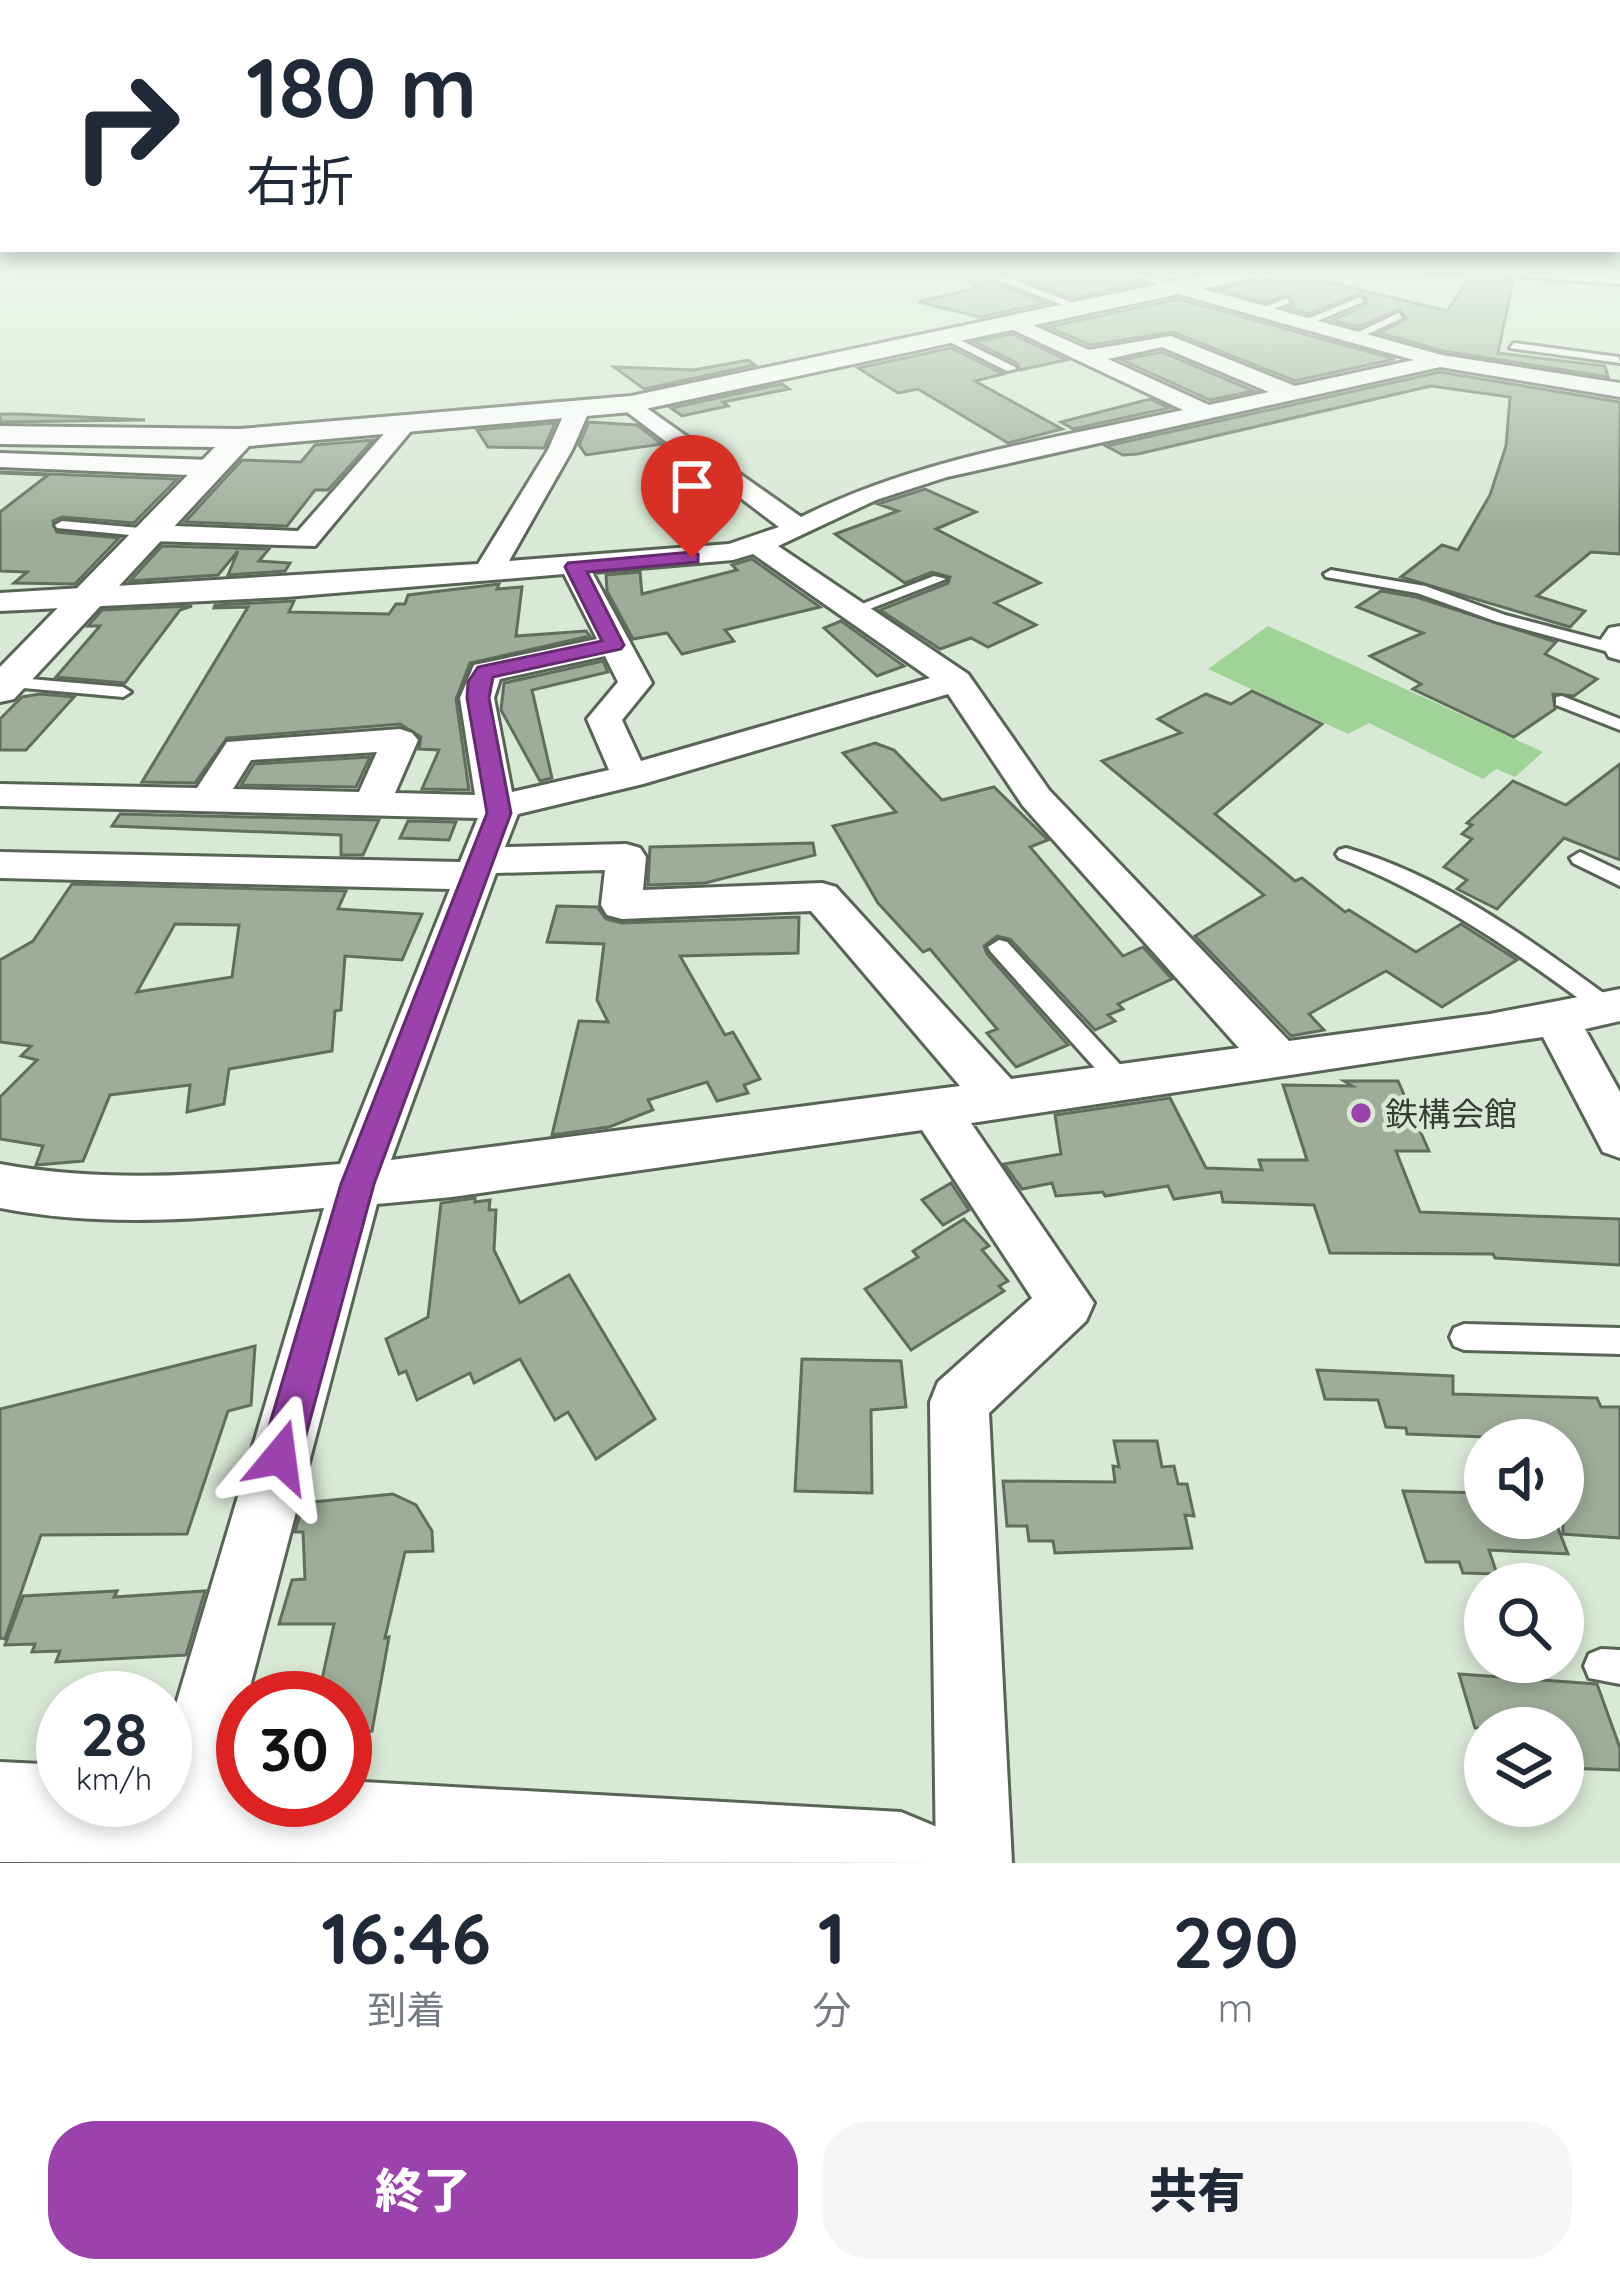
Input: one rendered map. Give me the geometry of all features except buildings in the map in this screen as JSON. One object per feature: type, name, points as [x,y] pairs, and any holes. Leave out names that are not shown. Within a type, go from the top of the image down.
[{"type":"main road","points":[[0,1812],[36,1814]]},
{"type":"main road","points":[[192,1822],[901,1863]]},
{"type":"street","points":[[1,442],[240,437],[631,404],[852,357]]},
{"type":"street","points":[[1087,357],[1205,412]]},
{"type":"street","points":[[1205,357],[1289,392]]},
{"type":"street","points":[[1425,357],[1620,390]]},
{"type":"street","points":[[0,602],[692,558],[758,545],[867,494],[920,477],[1439,361]]},
{"type":"street","points":[[631,404],[799,529]]},
{"type":"street","points":[[488,572],[560,450],[578,409]]},
{"type":"street","points":[[151,533],[305,540],[404,425]]},
{"type":"street","points":[[4,686],[240,437]]},
{"type":"street","points":[[1,442],[212,468]]},
{"type":"street","points":[[758,545],[956,681],[1036,798],[1277,1059]]},
{"type":"street","points":[[575,567],[635,683],[604,719],[630,776]]},
{"type":"street","points":[[1620,635],[1616,640],[1620,650]]},
{"type":"street","points":[[192,1771],[357,1184],[499,813],[478,698],[485,672],[614,645]]},
{"type":"street","points":[[0,795],[496,807],[630,776],[956,681]]},
{"type":"street","points":[[208,799],[240,750],[400,740],[373,802]]},
{"type":"street","points":[[0,865],[477,868],[626,857],[622,905],[822,897],[1000,1099]]},
{"type":"street","points":[[0,1186],[48,1195],[165,1200],[452,1176],[1490,1031],[1614,1007]]},
{"type":"street","points":[[1555,1016],[1620,1138]]},
{"type":"street","points":[[934,1108],[1066,1303],[959,1402],[974,1863]]},
{"type":"lane","points":[[987,357],[1011,369]]},
{"type":"lane","points":[[62,525],[151,533]]},
{"type":"lane","points":[[1331,574],[1420,589],[1500,618],[1620,650]]},
{"type":"lane","points":[[852,611],[939,579]]},
{"type":"lane","points":[[4,686],[123,692]]},
{"type":"lane","points":[[1562,701],[1620,725]]},
{"type":"lane","points":[[1346,854],[1410,876],[1456,900],[1614,1007]]},
{"type":"lane","points":[[1580,858],[1620,878]]},
{"type":"lane","points":[[998,946],[1120,1080]]},
{"type":"lane","points":[[1464,1337],[1620,1341]]},
{"type":"green space","points":[[1268,626],[1543,752],[1515,777],[1496,769],[1483,779],[1369,723],[1348,734],[1208,669]]},
{"type":"place","name":"鉄構会館","points":[[1361,1113]]},
{"type":"route","points":[[280,1457],[357,1184],[499,813],[479,682],[485,672],[614,645],[575,567],[692,558]]}]
